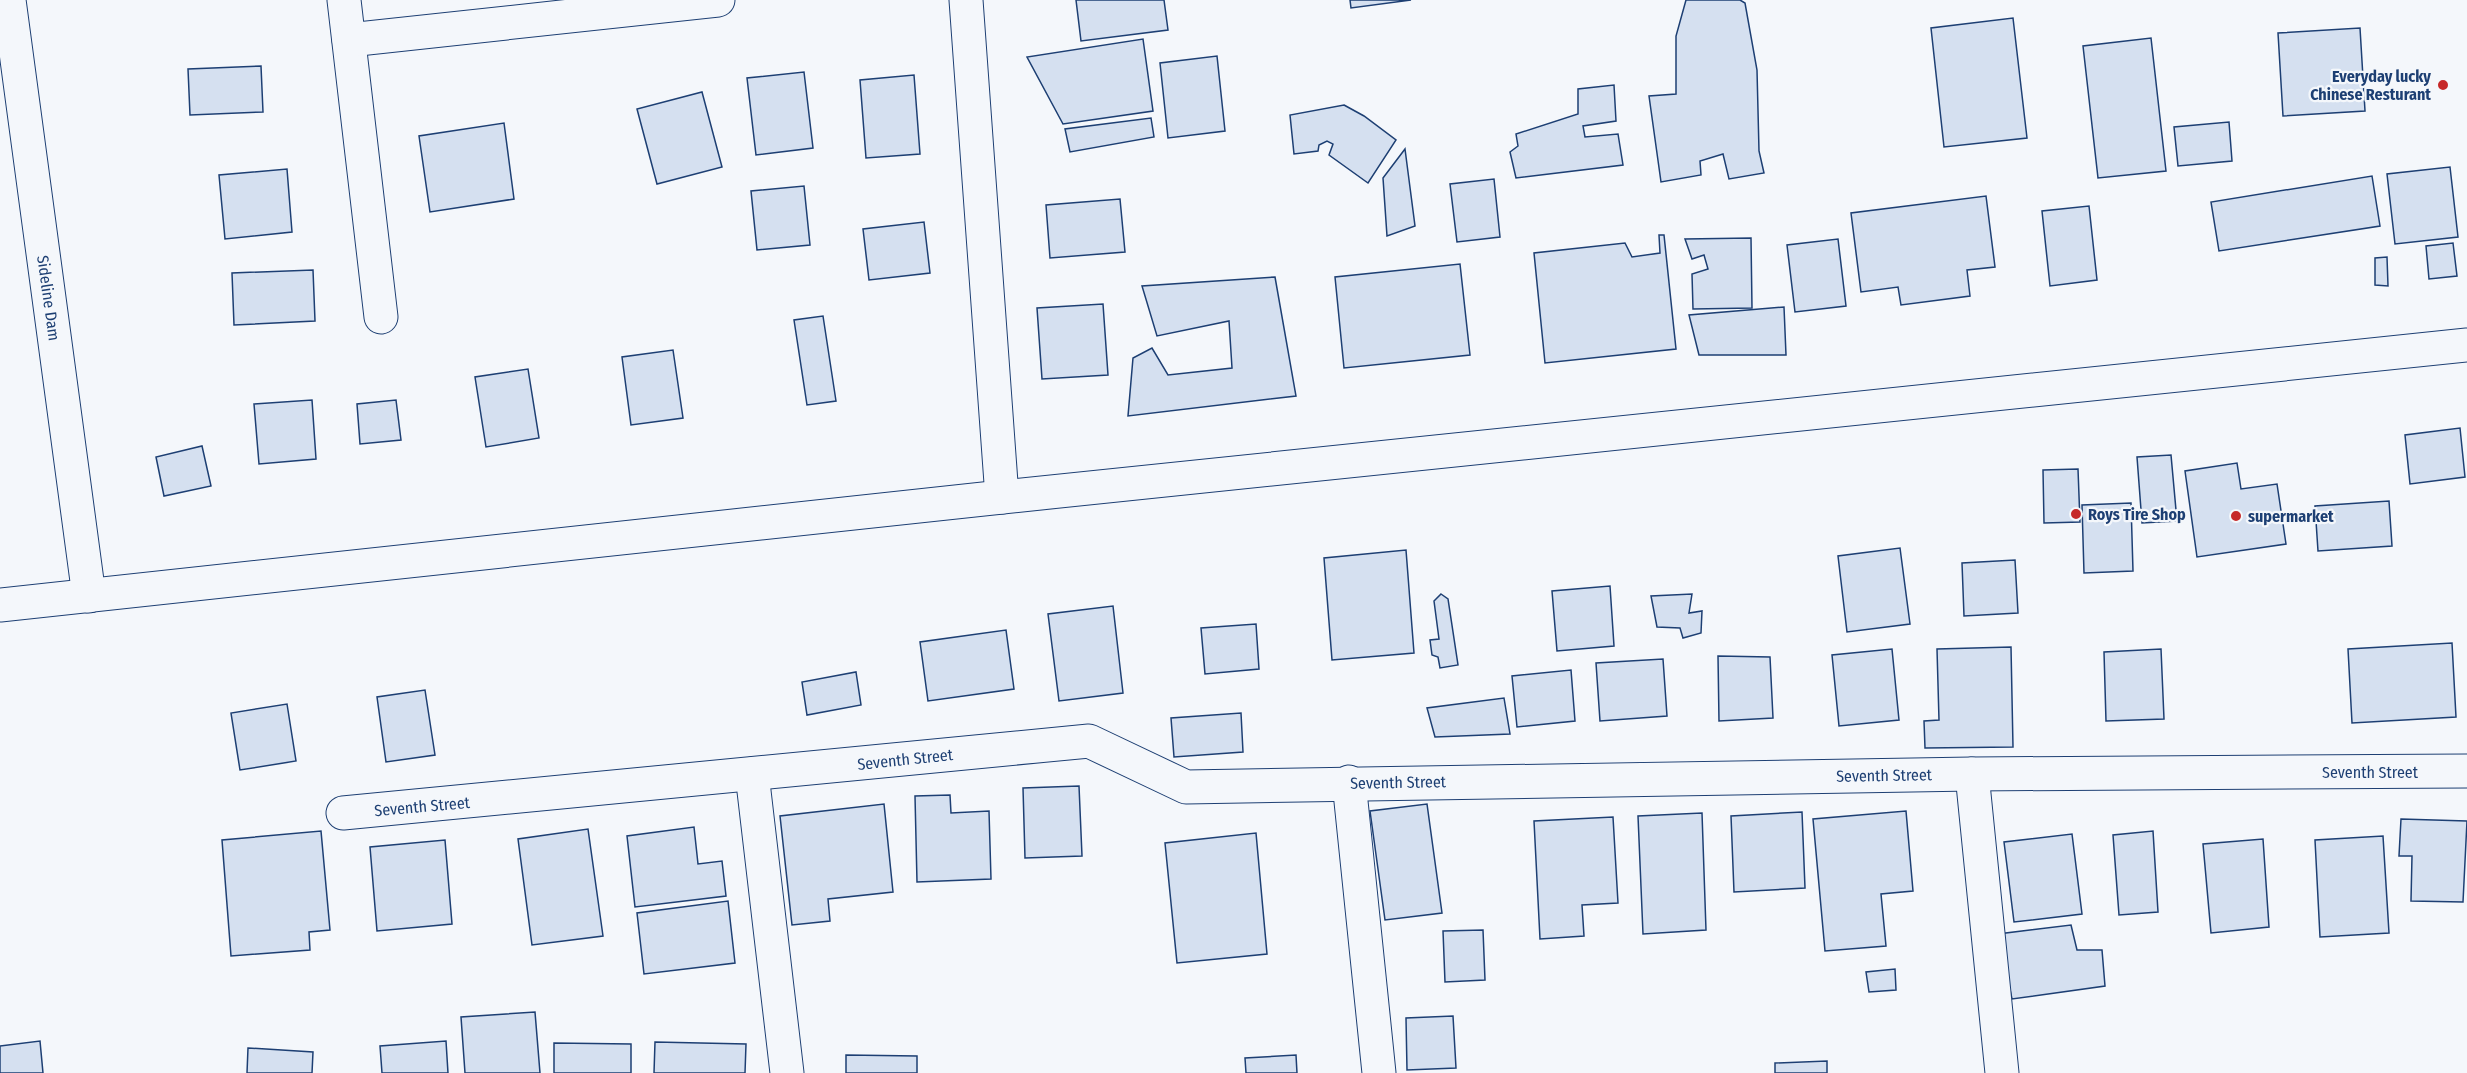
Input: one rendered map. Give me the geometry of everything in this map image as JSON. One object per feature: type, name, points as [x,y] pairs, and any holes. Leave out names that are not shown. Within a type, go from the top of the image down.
[{"type":"street","name":"Sideline Dam","points":[[9,0],[83,597]]},
{"type":"street","points":[[344,0],[381,317]]},
{"type":"street","points":[[349,40],[718,0]]},
{"type":"street","points":[[966,0],[1002,497]]},
{"type":"street","points":[[11,604],[1002,497],[2467,345]]},
{"type":"street","name":"Seventh Street","points":[[343,813],[1089,741],[1186,787],[1349,782],[1972,774],[2467,771]]},
{"type":"street","points":[[752,774],[787,1073]]},
{"type":"street","points":[[1972,774],[2002,1073]]},
{"type":"street","points":[[1349,782],[1379,1073]]},
{"type":"building","points":[[1076,0],[1164,0],[1168,30],[1081,41]]},
{"type":"building","points":[[1350,0],[1411,0],[1351,8]]},
{"type":"building","points":[[1686,0],[1740,0],[1745,3],[1757,70],[1759,151],[1764,173],[1729,179],[1723,154],[1700,161],[1701,175],[1661,182],[1649,96],[1676,94],[1676,36]]},
{"type":"building","points":[[2013,18],[2027,138],[1944,147],[1931,28]]},
{"type":"building","points":[[2360,28],[2365,111],[2283,116],[2278,33]]},
{"type":"building","points":[[2151,38],[2166,171],[2098,178],[2083,46]]},
{"type":"building","points":[[1143,39],[1153,111],[1063,124],[1027,57]]},
{"type":"building","points":[[1217,56],[1225,131],[1168,138],[1160,63]]},
{"type":"building","points":[[261,66],[263,112],[190,115],[188,69]]},
{"type":"building","points":[[804,72],[813,148],[756,155],[747,78]]},
{"type":"building","points":[[914,75],[920,154],[866,158],[860,80]]},
{"type":"building","points":[[1614,85],[1616,121],[1583,126],[1585,137],[1618,134],[1623,165],[1516,178],[1510,152],[1518,146],[1516,134],[1578,114],[1578,89]]},
{"type":"building","points":[[702,92],[722,167],[657,184],[637,109]]},
{"type":"building","points":[[1344,105],[1364,116],[1396,140],[1368,183],[1329,155],[1333,144],[1327,141],[1319,145],[1318,151],[1294,154],[1290,115]]},
{"type":"building","points":[[1151,118],[1154,137],[1070,152],[1065,129]]},
{"type":"building","points":[[2229,122],[2232,161],[2178,166],[2174,127]]},
{"type":"building","points":[[504,123],[514,199],[430,212],[419,136]]},
{"type":"building","points":[[1405,149],[1415,226],[1387,236],[1383,178]]},
{"type":"building","points":[[2450,167],[2458,237],[2395,244],[2387,174]]},
{"type":"building","points":[[287,169],[292,232],[225,239],[219,175]]},
{"type":"building","points":[[2372,176],[2380,226],[2219,251],[2211,202]]},
{"type":"building","points":[[1494,179],[1500,237],[1457,242],[1450,184]]},
{"type":"building","points":[[804,186],[810,245],[757,250],[751,191]]},
{"type":"building","points":[[1986,196],[1995,267],[1967,270],[1970,296],[1901,305],[1898,287],[1861,292],[1851,213]]},
{"type":"building","points":[[1120,199],[1125,252],[1050,258],[1046,205]]},
{"type":"building","points":[[2089,206],[2097,280],[2050,286],[2042,211]]},
{"type":"building","points":[[924,222],[930,273],[869,280],[863,229]]},
{"type":"building","points":[[1659,235],[1664,235],[1676,349],[1545,363],[1534,253],[1625,243],[1632,257],[1660,253]]},
{"type":"building","points":[[1751,238],[1752,308],[1693,309],[1692,274],[1708,269],[1704,255],[1692,259],[1685,239]]},
{"type":"building","points":[[1838,239],[1846,306],[1795,312],[1787,245]]},
{"type":"building","points":[[2453,243],[2457,276],[2429,279],[2426,246]]},
{"type":"building","points":[[2387,257],[2388,286],[2375,285],[2375,258]]},
{"type":"building","points":[[1460,264],[1470,355],[1344,368],[1335,277]]},
{"type":"building","points":[[313,270],[315,321],[234,325],[232,273]]},
{"type":"building","points":[[1275,277],[1296,396],[1128,416],[1133,358],[1152,348],[1168,375],[1232,368],[1229,321],[1157,336],[1142,286]]},
{"type":"building","points":[[1103,304],[1108,375],[1042,379],[1037,308]]},
{"type":"building","points":[[1784,307],[1786,355],[1699,355],[1689,315]]},
{"type":"building","points":[[823,316],[836,401],[807,405],[794,320]]},
{"type":"building","points":[[673,350],[683,418],[631,425],[622,357]]},
{"type":"building","points":[[528,369],[539,438],[486,447],[475,377]]},
{"type":"building","points":[[312,400],[316,459],[259,464],[254,404]]},
{"type":"building","points":[[396,400],[401,440],[360,444],[357,404]]},
{"type":"building","points":[[2460,428],[2465,477],[2410,484],[2405,435]]},
{"type":"building","points":[[202,446],[211,486],[164,496],[156,457]]},
{"type":"building","points":[[2171,455],[2177,521],[2142,523],[2137,457]]},
{"type":"building","name":"supermarket","points":[[2237,463],[2241,489],[2277,484],[2286,544],[2197,557],[2185,471]]},
{"type":"building","points":[[2078,469],[2080,522],[2044,523],[2043,470]]},
{"type":"building","points":[[2389,501],[2392,546],[2318,551],[2315,506]]},
{"type":"building","points":[[2131,503],[2133,571],[2084,573],[2082,505]]},
{"type":"building","points":[[1900,548],[1910,624],[1847,632],[1838,556]]},
{"type":"building","points":[[1406,550],[1414,653],[1332,660],[1324,558]]},
{"type":"building","points":[[2015,560],[2018,613],[1964,616],[1962,563]]},
{"type":"building","points":[[1610,586],[1614,646],[1557,651],[1552,591]]},
{"type":"building","points":[[1441,594],[1448,599],[1458,665],[1440,668],[1438,657],[1432,655],[1430,640],[1439,639],[1434,601]]},
{"type":"building","points":[[1692,594],[1689,613],[1702,611],[1701,633],[1683,638],[1680,628],[1657,627],[1651,596]]},
{"type":"building","points":[[1113,606],[1123,693],[1059,701],[1048,614]]},
{"type":"building","points":[[1256,624],[1259,669],[1205,674],[1201,628]]},
{"type":"building","points":[[1006,630],[1014,689],[928,701],[920,642]]},
{"type":"building","points":[[2452,643],[2456,717],[2352,723],[2348,649]]},
{"type":"building","points":[[2011,647],[2013,747],[1925,748],[1924,721],[1939,720],[1937,649]]},
{"type":"building","points":[[1892,649],[1899,720],[1839,726],[1832,655]]},
{"type":"building","points":[[2161,649],[2164,719],[2106,721],[2104,652]]},
{"type":"building","points":[[1718,656],[1770,657],[1773,718],[1719,721]]},
{"type":"building","points":[[1663,659],[1667,716],[1600,721],[1596,663]]},
{"type":"building","points":[[1571,670],[1575,721],[1517,727],[1512,676]]},
{"type":"building","points":[[856,672],[861,705],[807,715],[802,682]]},
{"type":"building","points":[[425,690],[435,755],[386,762],[377,697]]},
{"type":"building","points":[[1504,698],[1510,734],[1435,737],[1427,708]]},
{"type":"building","points":[[287,704],[296,761],[240,770],[231,713]]},
{"type":"building","points":[[1241,713],[1243,752],[1174,757],[1171,718]]},
{"type":"building","points":[[1079,786],[1082,856],[1025,858],[1023,788]]},
{"type":"building","points":[[950,795],[951,813],[989,811],[991,879],[917,882],[915,796]]},
{"type":"building","points":[[884,804],[893,892],[828,899],[830,921],[792,925],[780,816]]},
{"type":"building","points":[[1427,804],[1442,913],[1385,920],[1370,811]]},
{"type":"building","points":[[1906,811],[1913,891],[1881,894],[1886,946],[1825,951],[1813,819]]},
{"type":"building","points":[[1802,812],[1805,888],[1734,892],[1731,816]]},
{"type":"building","points":[[1702,813],[1706,930],[1643,934],[1638,816]]},
{"type":"building","points":[[1613,817],[1618,903],[1582,905],[1584,936],[1540,939],[1534,821]]},
{"type":"building","points":[[2401,819],[2467,821],[2463,902],[2411,901],[2412,856],[2399,856]]},
{"type":"building","points":[[694,827],[698,864],[722,861],[726,896],[635,907],[627,836]]},
{"type":"building","points":[[588,829],[603,936],[532,945],[518,839]]},
{"type":"building","points":[[321,831],[330,930],[309,932],[310,950],[231,956],[222,840]]},
{"type":"building","points":[[2153,831],[2158,912],[2119,915],[2113,835]]},
{"type":"building","points":[[1256,833],[1267,954],[1177,963],[1165,843]]},
{"type":"building","points":[[2072,834],[2082,914],[2014,922],[2004,842]]},
{"type":"building","points":[[2383,836],[2389,933],[2320,937],[2315,840]]},
{"type":"building","points":[[2263,839],[2269,927],[2211,933],[2203,844]]},
{"type":"building","points":[[445,840],[452,924],[377,931],[370,847]]},
{"type":"building","points":[[728,901],[735,963],[644,974],[637,913]]},
{"type":"building","points":[[2071,925],[2077,950],[2102,950],[2105,986],[2012,999],[1998,934]]},
{"type":"building","points":[[1483,930],[1485,980],[1445,982],[1443,931]]},
{"type":"building","points":[[1895,969],[1896,990],[1869,992],[1866,972]]},
{"type":"building","points":[[535,1012],[540,1073],[465,1073],[461,1017]]},
{"type":"building","points":[[1453,1016],[1456,1068],[1407,1070],[1406,1018]]},
{"type":"building","points":[[40,1041],[43,1073],[0,1073],[0,1046]]},
{"type":"building","points":[[446,1041],[448,1073],[382,1073],[380,1046]]},
{"type":"building","points":[[655,1042],[746,1044],[745,1073],[654,1073]]},
{"type":"building","points":[[554,1043],[631,1044],[631,1073],[554,1073]]},
{"type":"building","points":[[248,1048],[313,1052],[312,1073],[247,1073]]},
{"type":"building","points":[[846,1055],[917,1056],[917,1073],[846,1073]]},
{"type":"building","points":[[1296,1055],[1297,1073],[1246,1073],[1245,1058]]},
{"type":"building","points":[[1827,1061],[1827,1073],[1775,1073],[1775,1063]]},
{"type":"place","name":"Everyday lucky Chinese Resturant","points":[[2443,85]]},
{"type":"place","name":"Roys Tire Shop","points":[[2076,514]]},
{"type":"place","name":"supermarket","points":[[2236,516]]}]
